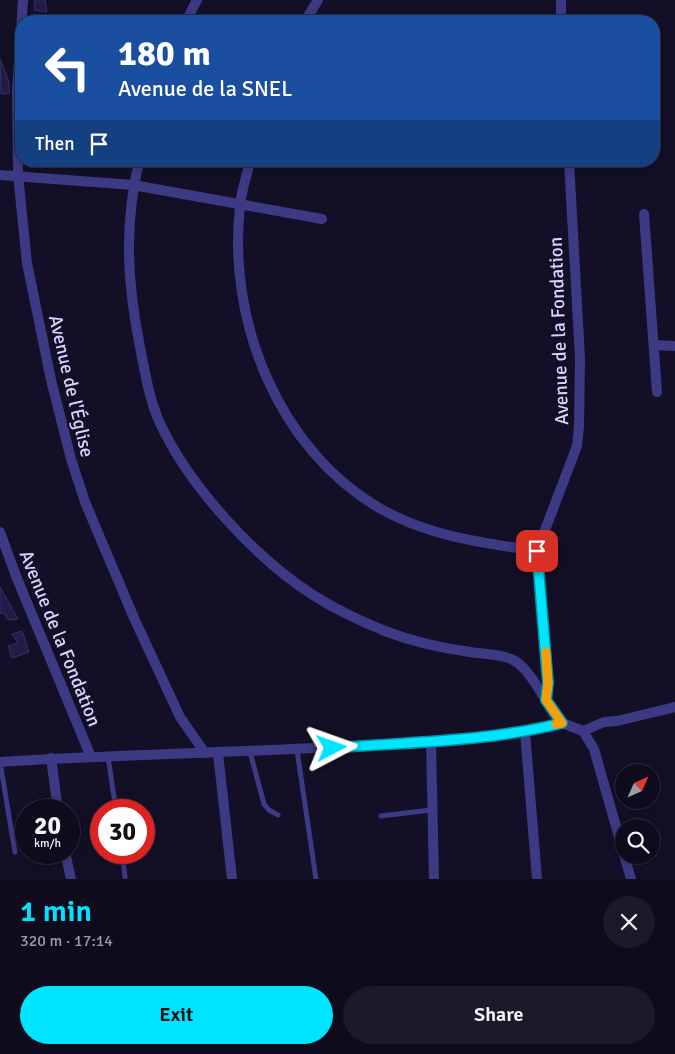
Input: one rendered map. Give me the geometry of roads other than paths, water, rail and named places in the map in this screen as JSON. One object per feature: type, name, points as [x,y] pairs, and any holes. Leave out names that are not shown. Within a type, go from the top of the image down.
[{"type":"street","name":"Avenue de l'Église","points":[[23,15],[24,0]]},
{"type":"street","points":[[189,15],[196,0]]},
{"type":"street","points":[[309,15],[318,0]]},
{"type":"street","points":[[561,0],[561,15]]},
{"type":"street","name":"Avenue de l'Église","points":[[18,167],[29,273],[51,380],[71,459],[85,502],[134,618],[180,717],[205,753]]},
{"type":"street","points":[[138,167],[128,234],[128,271],[133,314],[145,376],[159,420],[182,463],[206,494],[267,559],[312,594],[352,617],[404,637],[456,650],[512,659],[530,677],[562,723],[583,731],[594,749],[631,879]]},
{"type":"street","points":[[249,167],[240,204],[239,260],[245,306],[258,355],[280,404],[297,432],[319,458],[357,493],[381,509],[414,525],[450,536],[537,551],[548,683],[546,700]]},
{"type":"street","name":"Avenue de la Fondation","points":[[537,551],[578,446],[580,358],[569,167]]},
{"type":"street","points":[[0,175],[134,185],[322,219]]},
{"type":"street","points":[[644,214],[657,392]]},
{"type":"street","points":[[655,345],[675,346]]},
{"type":"street","name":"Avenue de la Fondation","points":[[0,532],[16,576],[91,757]]},
{"type":"street","points":[[583,731],[604,722],[617,721],[675,707]]},
{"type":"street","points":[[0,762],[51,758],[297,750],[431,742],[525,732],[562,723]]},
{"type":"street","points":[[525,732],[536,879]]},
{"type":"street","points":[[431,742],[434,879]]},
{"type":"street","points":[[218,753],[232,879]]},
{"type":"street","points":[[51,758],[57,799]]},
{"type":"street","points":[[68,864],[71,879]]},
{"type":"lane","points":[[297,750],[316,879]]},
{"type":"lane","points":[[250,752],[264,804],[269,810],[278,815]]},
{"type":"lane","points":[[108,756],[114,799]]},
{"type":"lane","points":[[0,762],[15,852]]},
{"type":"lane","points":[[381,816],[431,810]]},
{"type":"lane","points":[[123,864],[125,877]]}]
